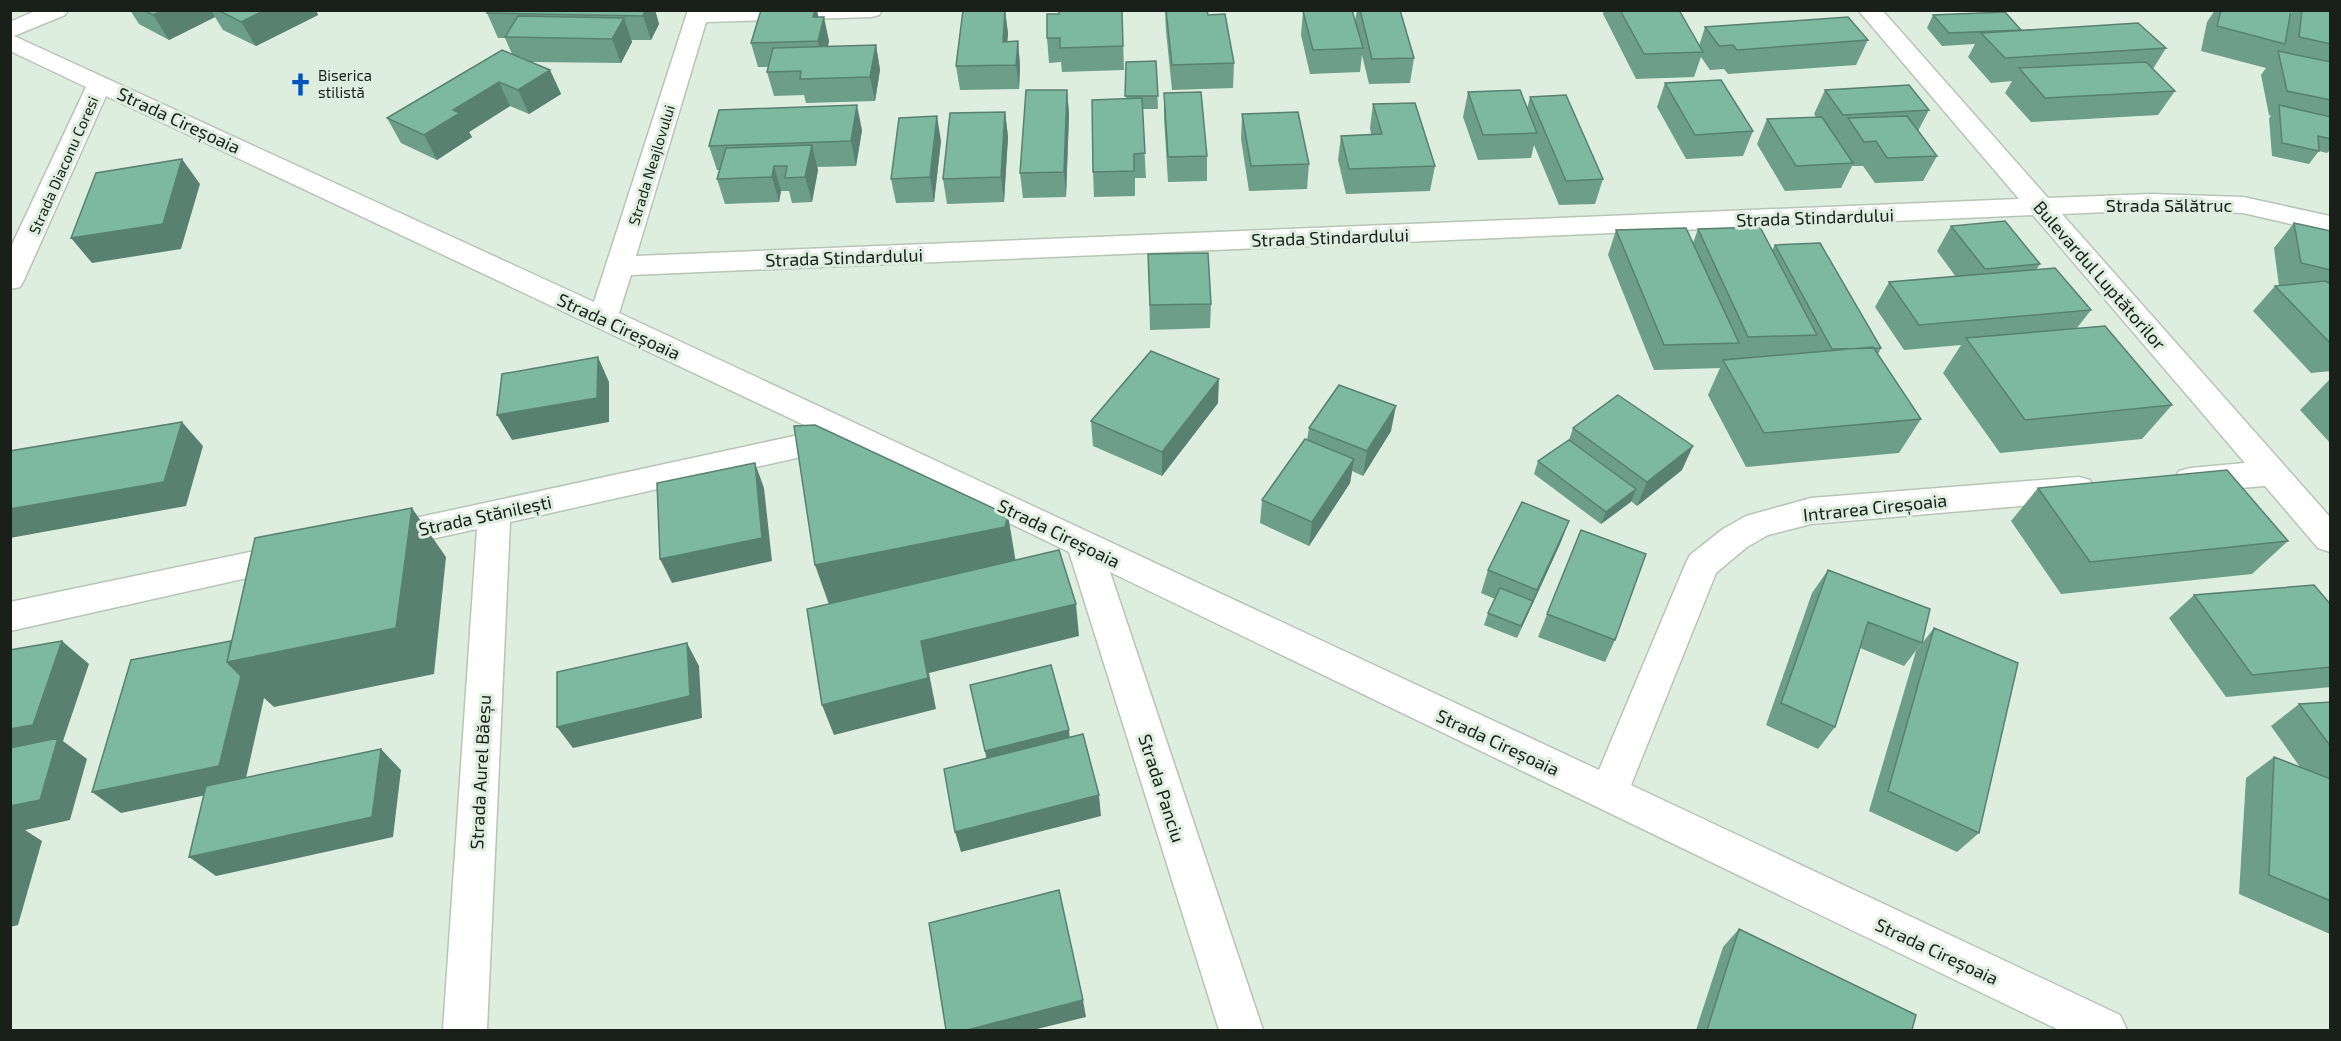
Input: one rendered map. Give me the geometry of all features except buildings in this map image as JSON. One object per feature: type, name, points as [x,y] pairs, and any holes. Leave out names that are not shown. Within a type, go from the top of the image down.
[{"type":"street","points":[[10,30],[57,10]]},
{"type":"street","points":[[698,13],[871,10]]},
{"type":"street","name":"Bulevardul Luptătorilor","points":[[1869,10],[2331,539]]},
{"type":"street","name":"Strada Neajlovului","points":[[603,319],[698,13]]},
{"type":"street","name":"Strada Cireșoaia","points":[[10,42],[855,435],[2105,1030]]},
{"type":"street","name":"Strada Diaconu Coresi","points":[[10,280],[100,83]]},
{"type":"street","name":"Strada Sălătruc","points":[[2041,207],[2151,201],[2244,205],[2331,224]]},
{"type":"street","name":"Strada Stindardului","points":[[619,266],[2041,207]]},
{"type":"street","name":"Strada Stănilești","points":[[356,543],[855,435]]},
{"type":"street","points":[[2154,483],[2273,473]]},
{"type":"street","name":"Intrarea Cireșoaia","points":[[1608,794],[1702,565],[1735,538],[1758,525],[1811,511],[2107,487]]},
{"type":"street","name":"Strada Aurel Băeșu","points":[[465,1030],[494,513]]},
{"type":"street","name":"Strada Panciu","points":[[1084,545],[1241,1030]]},
{"type":"street","points":[[10,617],[321,550]]},
{"type":"place","name":"Biserica stilistă","points":[[300,84]]}]
